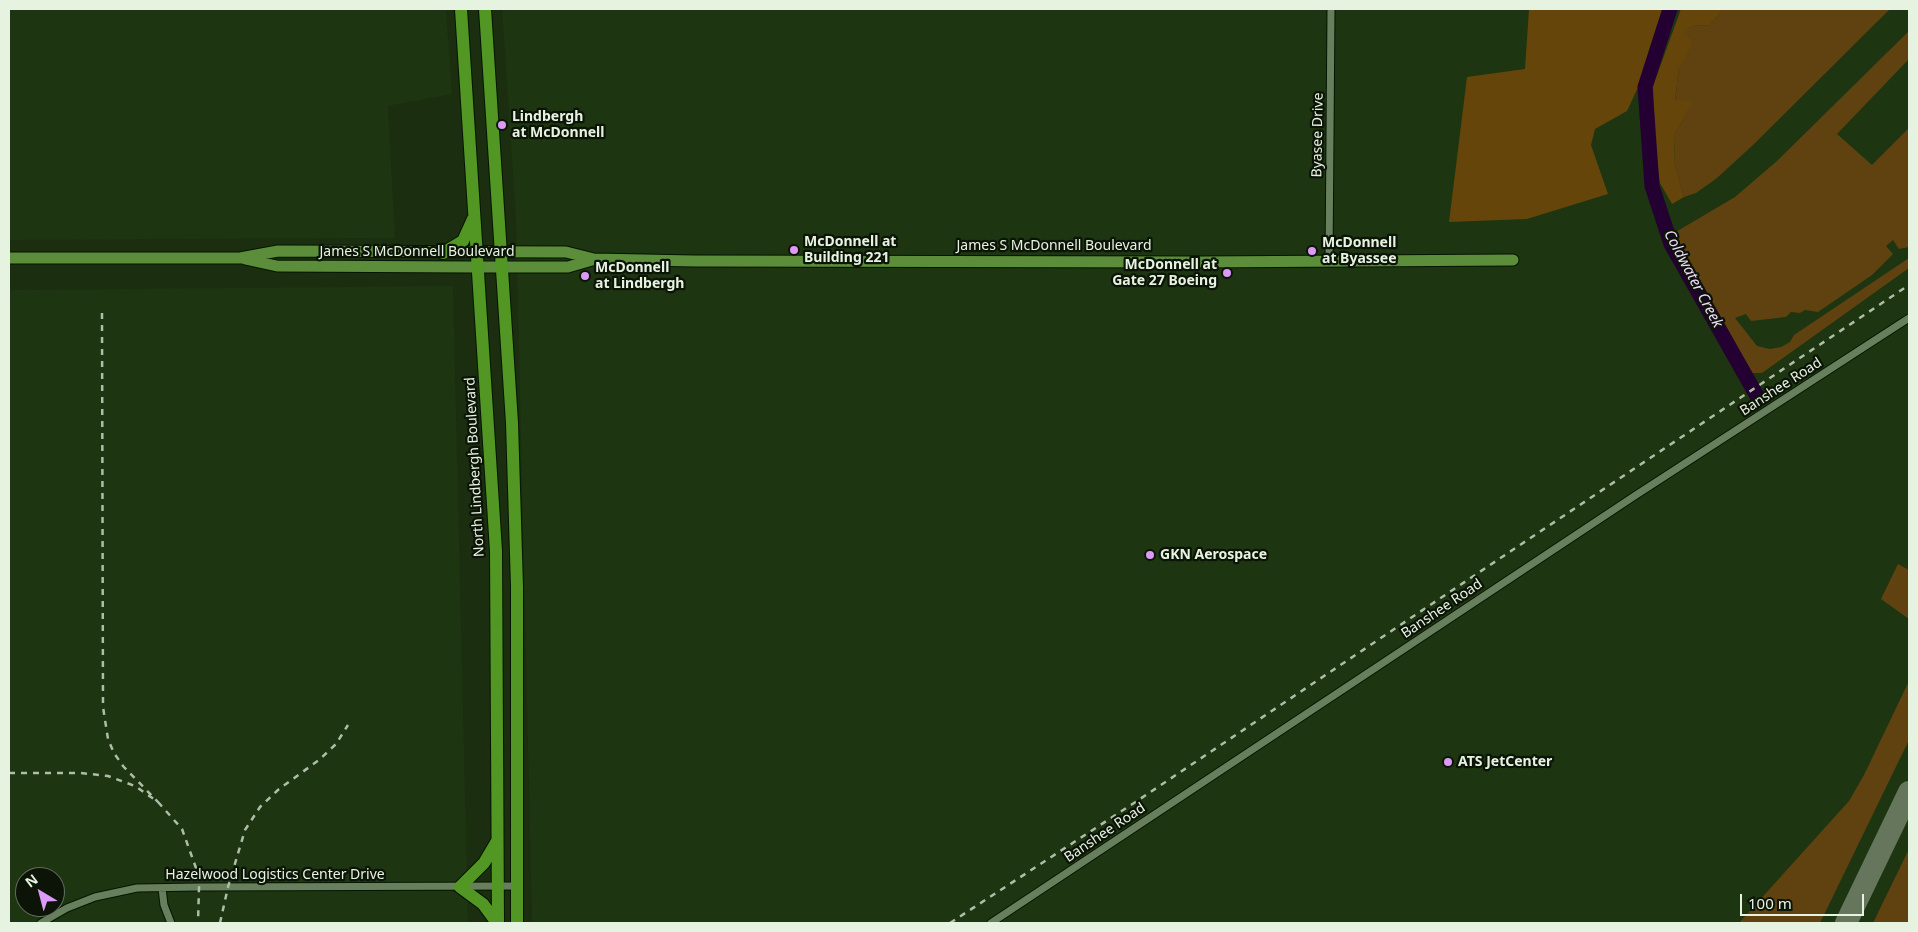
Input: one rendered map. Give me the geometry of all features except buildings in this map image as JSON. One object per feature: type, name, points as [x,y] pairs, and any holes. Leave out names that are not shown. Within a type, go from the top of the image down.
[{"type":"highway","name":"North Lindbergh Boulevard","points":[[460,9],[496,559],[497,923]]},
{"type":"highway","points":[[485,9],[511,388],[517,587],[517,923]]},
{"type":"highway","points":[[443,253],[463,241],[474,214]]},
{"type":"highway","points":[[497,923],[489,910],[460,887],[484,863],[498,840]]},
{"type":"main road","name":"James S McDonnell Boulevard","points":[[9,258],[240,258],[278,251],[566,252],[594,259],[694,261],[1329,262],[1513,260]]},
{"type":"main road","name":"James S McDonnell Boulevard","points":[[240,258],[277,266],[477,267],[568,267],[594,259]]},
{"type":"street","name":"Byasee Drive","points":[[1329,262],[1332,9]]},
{"type":"street","name":"Banshee Road","points":[[991,923],[1636,495],[1909,318]]},
{"type":"street","name":"Hazelwood Logistics Center Drive","points":[[41,923],[67,908],[95,897],[137,888],[517,886]]},
{"type":"street","points":[[162,888],[164,905],[171,923]]},
{"type":"shaded area","points":[[9,9],[446,9],[452,94],[388,106],[395,238],[9,240]]},
{"type":"shaded area","points":[[502,9],[1909,9],[1909,923],[532,923],[516,220]]},
{"type":"shaded area","points":[[1529,9],[1665,9],[1640,83],[1627,111],[1595,129],[1591,145],[1608,194],[1527,219],[1449,222],[1467,77],[1525,69]]},
{"type":"shaded area","points":[[1681,9],[1723,9],[1710,25],[1692,26],[1683,32],[1690,38],[1692,44],[1679,68],[1675,100],[1691,101],[1685,117],[1675,133],[1674,161],[1684,197],[1672,204],[1660,183],[1655,149],[1653,86]]},
{"type":"shaded area","points":[[1723,9],[1890,9],[1753,145],[1717,178],[1696,193],[1684,197],[1674,161],[1675,133],[1685,117],[1690,101],[1675,101],[1679,68],[1690,38],[1682,32],[1692,26],[1710,25]]},
{"type":"shaded area","points":[[1909,31],[1909,59],[1837,134],[1872,165],[1909,128],[1909,247],[1899,249],[1893,240],[1886,246],[1893,254],[1872,275],[1818,312],[1805,310],[1800,313],[1791,312],[1786,317],[1751,321],[1746,314],[1735,318],[1757,346],[1770,349],[1781,347],[1790,342],[1794,335],[1909,258],[1909,268],[1762,373],[1751,373],[1674,233],[1735,197],[1777,161]]},
{"type":"shaded area","points":[[453,286],[468,923],[9,923],[9,290]]},
{"type":"shaded area","points":[[1898,564],[1909,570],[1909,619],[1881,599]]},
{"type":"shaded area","points":[[1909,681],[1909,740],[1820,923],[1739,923],[1849,801],[1864,775]]},
{"type":"shaded area","points":[[1909,849],[1909,923],[1873,923]]},
{"type":"waterway","name":"Coldwater Creek","points":[[1670,9],[1645,87],[1652,186],[1671,244],[1757,396]]},
{"type":"taxiway","points":[[1846,923],[1909,792]]},
{"type":"railway","points":[[950,923],[1134,803],[1909,285]]},
{"type":"railway","points":[[102,313],[103,707],[108,739],[114,753],[123,766],[158,802]]},
{"type":"railway","points":[[220,923],[228,887],[245,830],[260,807],[279,789],[319,760],[336,744],[348,725]]},
{"type":"railway","points":[[9,773],[81,773],[108,776],[135,786],[158,802],[182,829],[196,868],[199,887],[198,923]]},
{"type":"place","name":"Lindbergh at McDonnell","points":[[502,125]]},
{"type":"place","name":"McDonnell at Building 221","points":[[794,250]]},
{"type":"place","name":"McDonnell at Byassee","points":[[1312,251]]},
{"type":"place","name":"McDonnell at Gate 27 Boeing","points":[[1227,273]]},
{"type":"place","name":"McDonnell at Lindbergh","points":[[585,276]]},
{"type":"place","name":"GKN Aerospace","points":[[1150,555]]},
{"type":"place","name":"ATS JetCenter","points":[[1448,762]]}]
